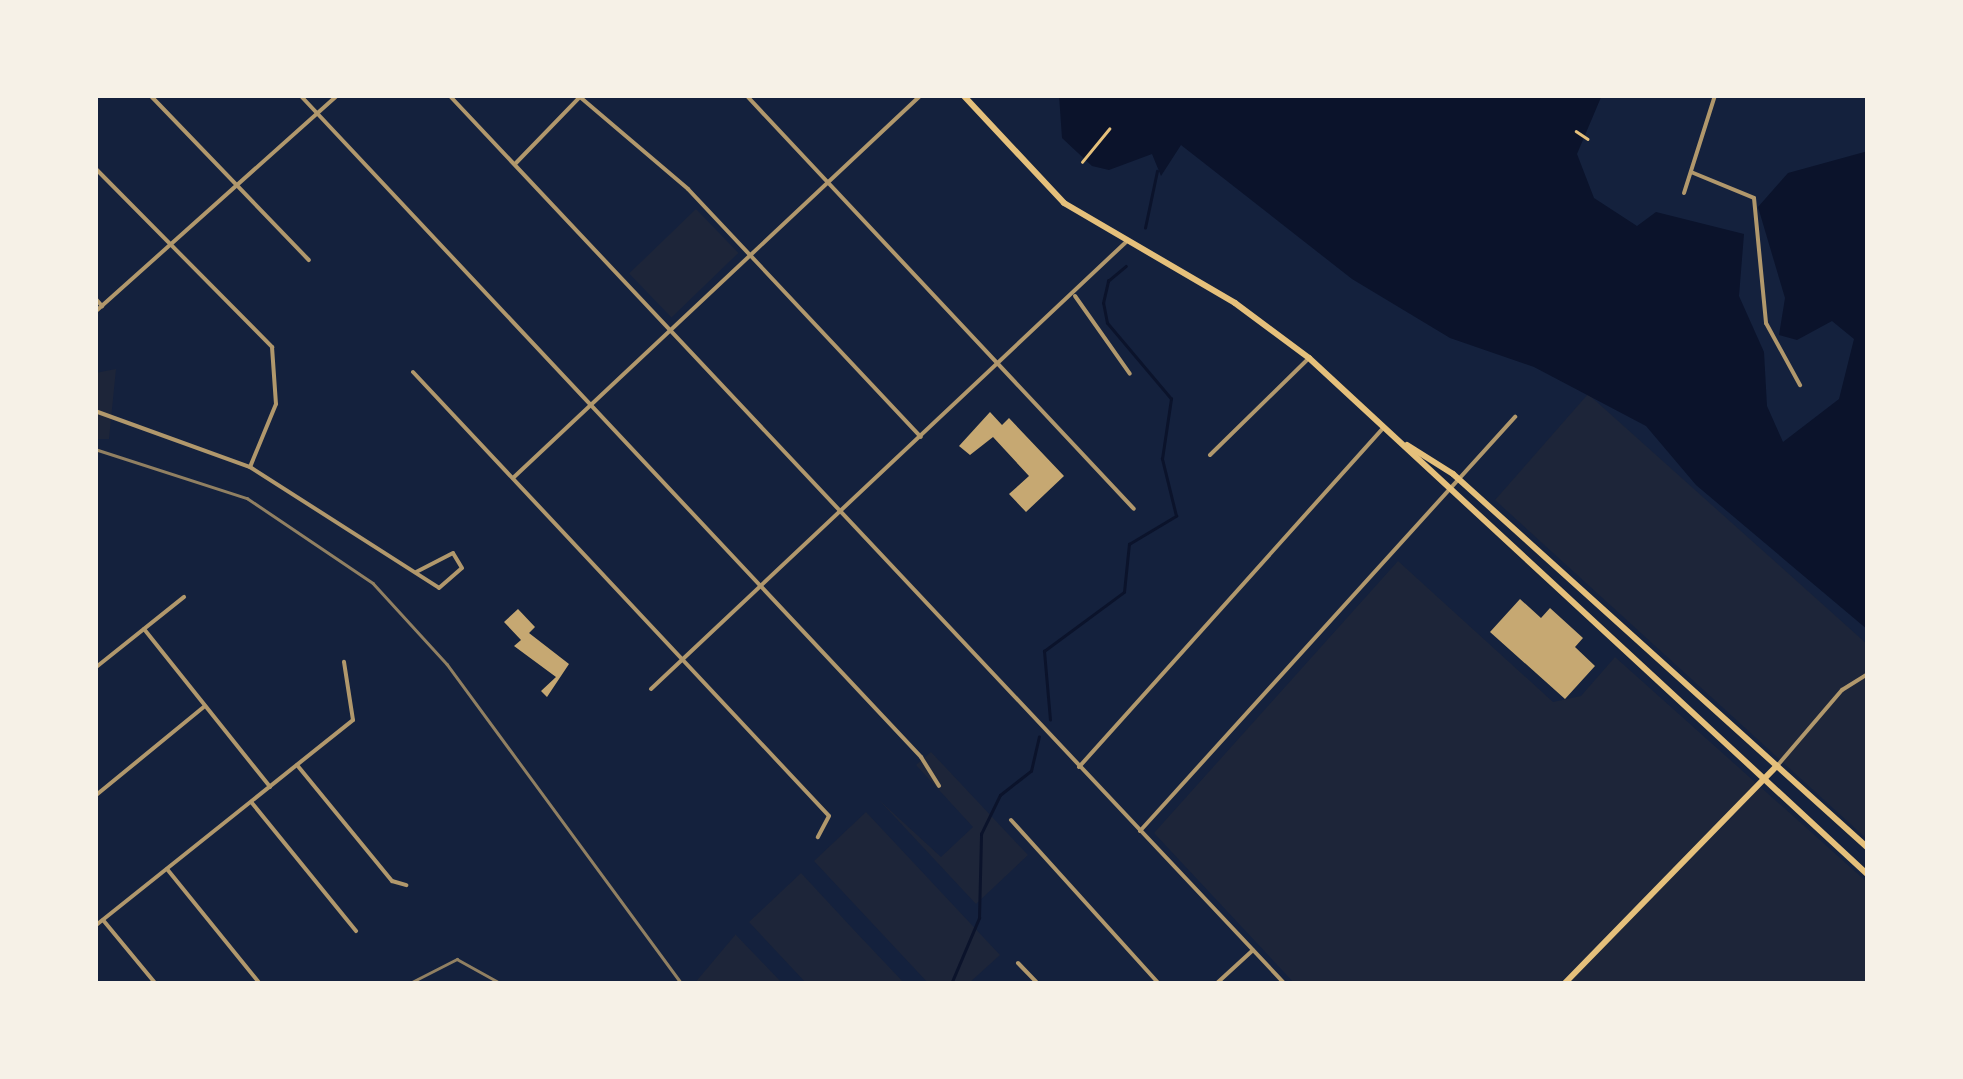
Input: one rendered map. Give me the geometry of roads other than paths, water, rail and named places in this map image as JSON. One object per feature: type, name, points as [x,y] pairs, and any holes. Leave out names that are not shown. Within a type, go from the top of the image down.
[{"type":"main road","points":[[963,95],[1044,186],[1309,358],[1405,444],[1447,492],[1868,874]]},
{"type":"main road","points":[[1405,444],[1459,480],[1868,848]]},
{"type":"main road","points":[[1564,984],[1776,766]]},
{"type":"street","points":[[150,95],[309,260]]},
{"type":"street","points":[[300,95],[762,588],[939,786]]},
{"type":"street","points":[[95,312],[338,95]]},
{"type":"street","points":[[449,95],[1285,984]]},
{"type":"street","points":[[746,95],[1134,508]]},
{"type":"street","points":[[513,478],[922,95]]},
{"type":"street","points":[[1684,193],[1715,95]]},
{"type":"street","points":[[514,164],[580,97],[752,256],[921,437]]},
{"type":"street","points":[[95,168],[274,351],[276,408],[250,468]]},
{"type":"street","points":[[1691,172],[1754,198],[1766,323],[1800,385]]},
{"type":"street","points":[[651,689],[1126,242]]},
{"type":"street","points":[[1074,295],[1130,374]]},
{"type":"street","points":[[95,298],[102,306]]},
{"type":"street","points":[[1210,455],[1309,358]]},
{"type":"street","points":[[413,372],[830,816],[818,837]]},
{"type":"street","points":[[95,411],[250,468],[439,588],[462,568],[453,552],[416,572]]},
{"type":"street","points":[[1140,832],[1515,418]]},
{"type":"street","points":[[1080,768],[1385,426]]},
{"type":"street","points":[[95,668],[184,598]]},
{"type":"street","points":[[144,628],[270,786]]},
{"type":"street","points":[[95,926],[353,720],[344,662]]},
{"type":"street","points":[[1776,766],[1842,690],[1868,674]]},
{"type":"street","points":[[95,796],[205,706]]},
{"type":"street","points":[[297,765],[392,881],[406,886]]},
{"type":"street","points":[[251,802],[356,931]]},
{"type":"street","points":[[1011,820],[1159,984]]},
{"type":"street","points":[[166,869],[260,984]]},
{"type":"street","points":[[104,920],[156,984]]},
{"type":"street","points":[[1216,984],[1253,950]]},
{"type":"street","points":[[1018,963],[1038,984]]},
{"type":"lane","points":[[95,569],[95,582]]},
{"type":"waterway","points":[[1145,228],[1157,171]]},
{"type":"waterway","points":[[1050,720],[1044,651],[1124,592],[1129,544],[1176,516],[1162,459],[1171,399],[1107,323],[1103,303],[1108,281],[1126,266]]},
{"type":"waterway","points":[[951,984],[979,918],[981,834],[1000,795],[1031,771],[1039,737]]},
{"type":"railway","points":[[95,449],[247,498],[373,583],[447,664],[682,984]]},
{"type":"railway","points":[[408,984],[457,959],[502,984]]}]
